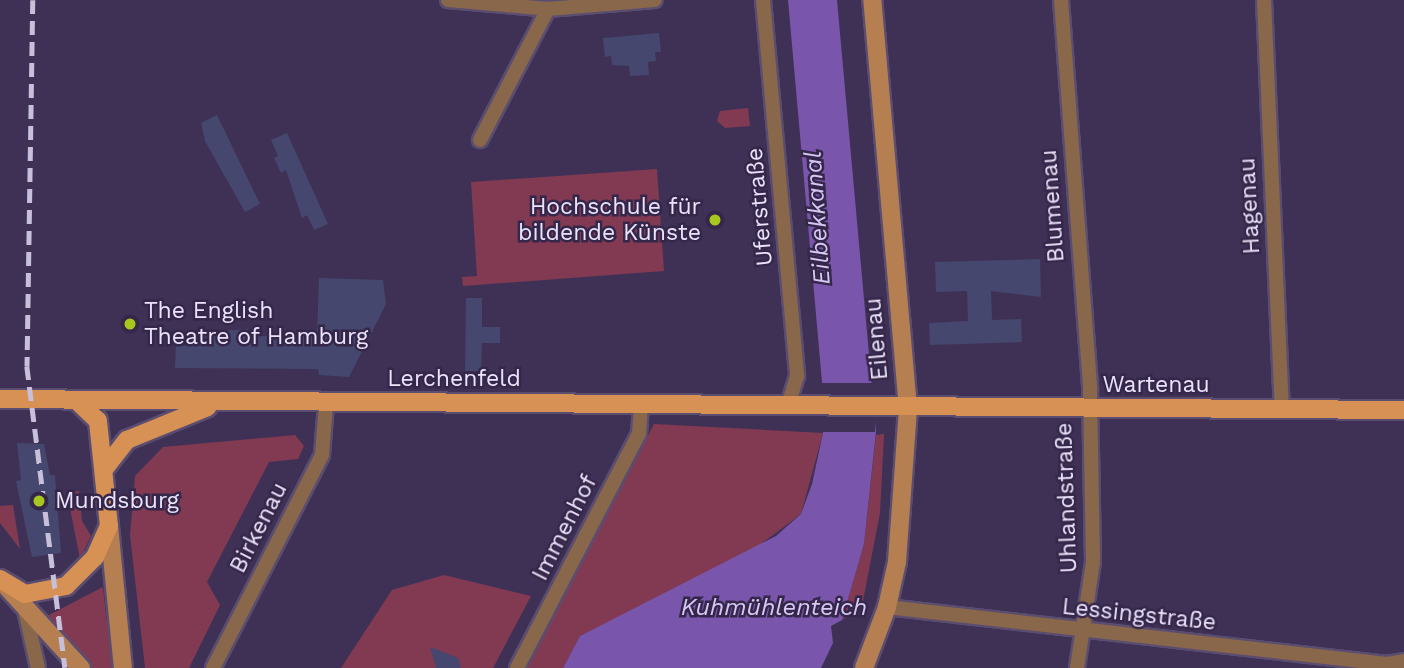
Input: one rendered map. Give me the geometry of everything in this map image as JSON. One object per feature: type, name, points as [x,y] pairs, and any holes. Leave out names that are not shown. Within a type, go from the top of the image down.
[{"type":"main road","name":"Lerchenfeld","points":[[0,399],[162,398],[218,405],[908,408]]},
{"type":"main road","points":[[2,582],[25,594],[66,586],[95,557],[109,526],[98,421],[76,400]]},
{"type":"main road","points":[[105,468],[127,440],[145,430],[218,405]]},
{"type":"main road","name":"Wartenau","points":[[908,408],[1404,410]]},
{"type":"street","points":[[448,0],[548,9],[654,0]]},
{"type":"street","name":"Eilenau","points":[[864,668],[887,607],[904,513],[908,408],[872,0]]},
{"type":"street","name":"Blumenau","points":[[1061,0],[1087,409]]},
{"type":"street","name":"Hagenau","points":[[1264,0],[1282,410]]},
{"type":"street","name":"Uferstraße","points":[[764,1],[797,376],[788,406]]},
{"type":"street","points":[[481,141],[548,9]]},
{"type":"street","name":"Birkenau","points":[[213,668],[322,455],[326,404]]},
{"type":"street","name":"Immenhof","points":[[517,668],[639,434],[641,405]]},
{"type":"street","name":"Uhlandstraße","points":[[1077,668],[1085,633],[1093,562],[1087,409]]},
{"type":"street","points":[[109,526],[123,668]]},
{"type":"street","points":[[2,582],[81,668]]},
{"type":"street","name":"Lessingstraße","points":[[887,607],[1085,633],[1386,666],[1404,661]]},
{"type":"street","points":[[25,610],[38,668]]},
{"type":"shaded area","points":[[748,108],[750,126],[725,128],[717,121],[720,111]]},
{"type":"shaded area","points":[[657,169],[664,271],[463,286],[462,277],[477,276],[471,182]]},
{"type":"shaded area","points":[[654,424],[823,433],[801,514],[749,553],[580,636],[563,668],[526,668]]},
{"type":"shaded area","points":[[884,434],[880,513],[862,606],[842,620],[864,544],[876,435]]},
{"type":"shaded area","points":[[295,435],[304,446],[298,459],[269,462],[207,582],[220,605],[189,668],[145,668],[130,535],[135,476],[163,447]]},
{"type":"shaded area","points":[[79,491],[82,521],[91,536],[80,559],[67,493]]},
{"type":"shaded area","points":[[13,505],[20,549],[0,523],[0,506]]},
{"type":"shaded area","points":[[444,575],[531,596],[493,668],[341,668],[392,590]]},
{"type":"shaded area","points":[[103,587],[115,668],[93,668],[47,616]]},
{"type":"water","points":[[788,0],[837,0],[876,432],[864,544],[842,620],[831,626],[833,643],[821,668],[563,668],[580,636],[776,536],[801,514],[812,484],[823,433],[822,382]]},
{"type":"pier","points":[[821,383],[875,383],[875,432],[821,432]]},
{"type":"building","points":[[659,33],[661,52],[655,52],[656,61],[648,62],[649,75],[630,76],[629,66],[612,65],[611,56],[605,57],[603,38]]},
{"type":"building","points":[[217,115],[260,204],[245,212],[205,141],[201,123]]},
{"type":"building","points":[[287,133],[328,224],[314,230],[307,215],[302,218],[286,170],[281,173],[274,158],[278,156],[271,140]]},
{"type":"building","points":[[1040,259],[1041,297],[991,291],[992,320],[1021,319],[1022,342],[930,345],[929,323],[968,321],[967,291],[936,292],[935,262]]},
{"type":"building","points":[[319,278],[383,280],[386,304],[349,377],[319,375],[318,369],[175,368],[176,346],[187,346],[187,334],[248,329],[248,336],[317,336]]},
{"type":"building","points":[[466,298],[482,298],[482,327],[500,327],[500,343],[482,343],[481,371],[465,371]]},
{"type":"building","name":"Mundsburg","points":[[17,443],[44,444],[50,475],[55,475],[61,553],[32,557],[16,481],[21,480]]},
{"type":"building","points":[[430,647],[458,658],[461,668],[436,668]]},
{"type":"railway","points":[[33,0],[27,366],[65,668]]},
{"type":"place","name":"Hochschule für bildende Künste","points":[[715,220]]},
{"type":"place","name":"The English Theatre of Hamburg","points":[[130,324]]},
{"type":"place","name":"Mundsburg","points":[[39,501]]},
{"type":"water label","name":"Eilbekkanal","points":[[818,218]]},
{"type":"water label","name":"Kuhmühlenteich","points":[[774,608]]}]
